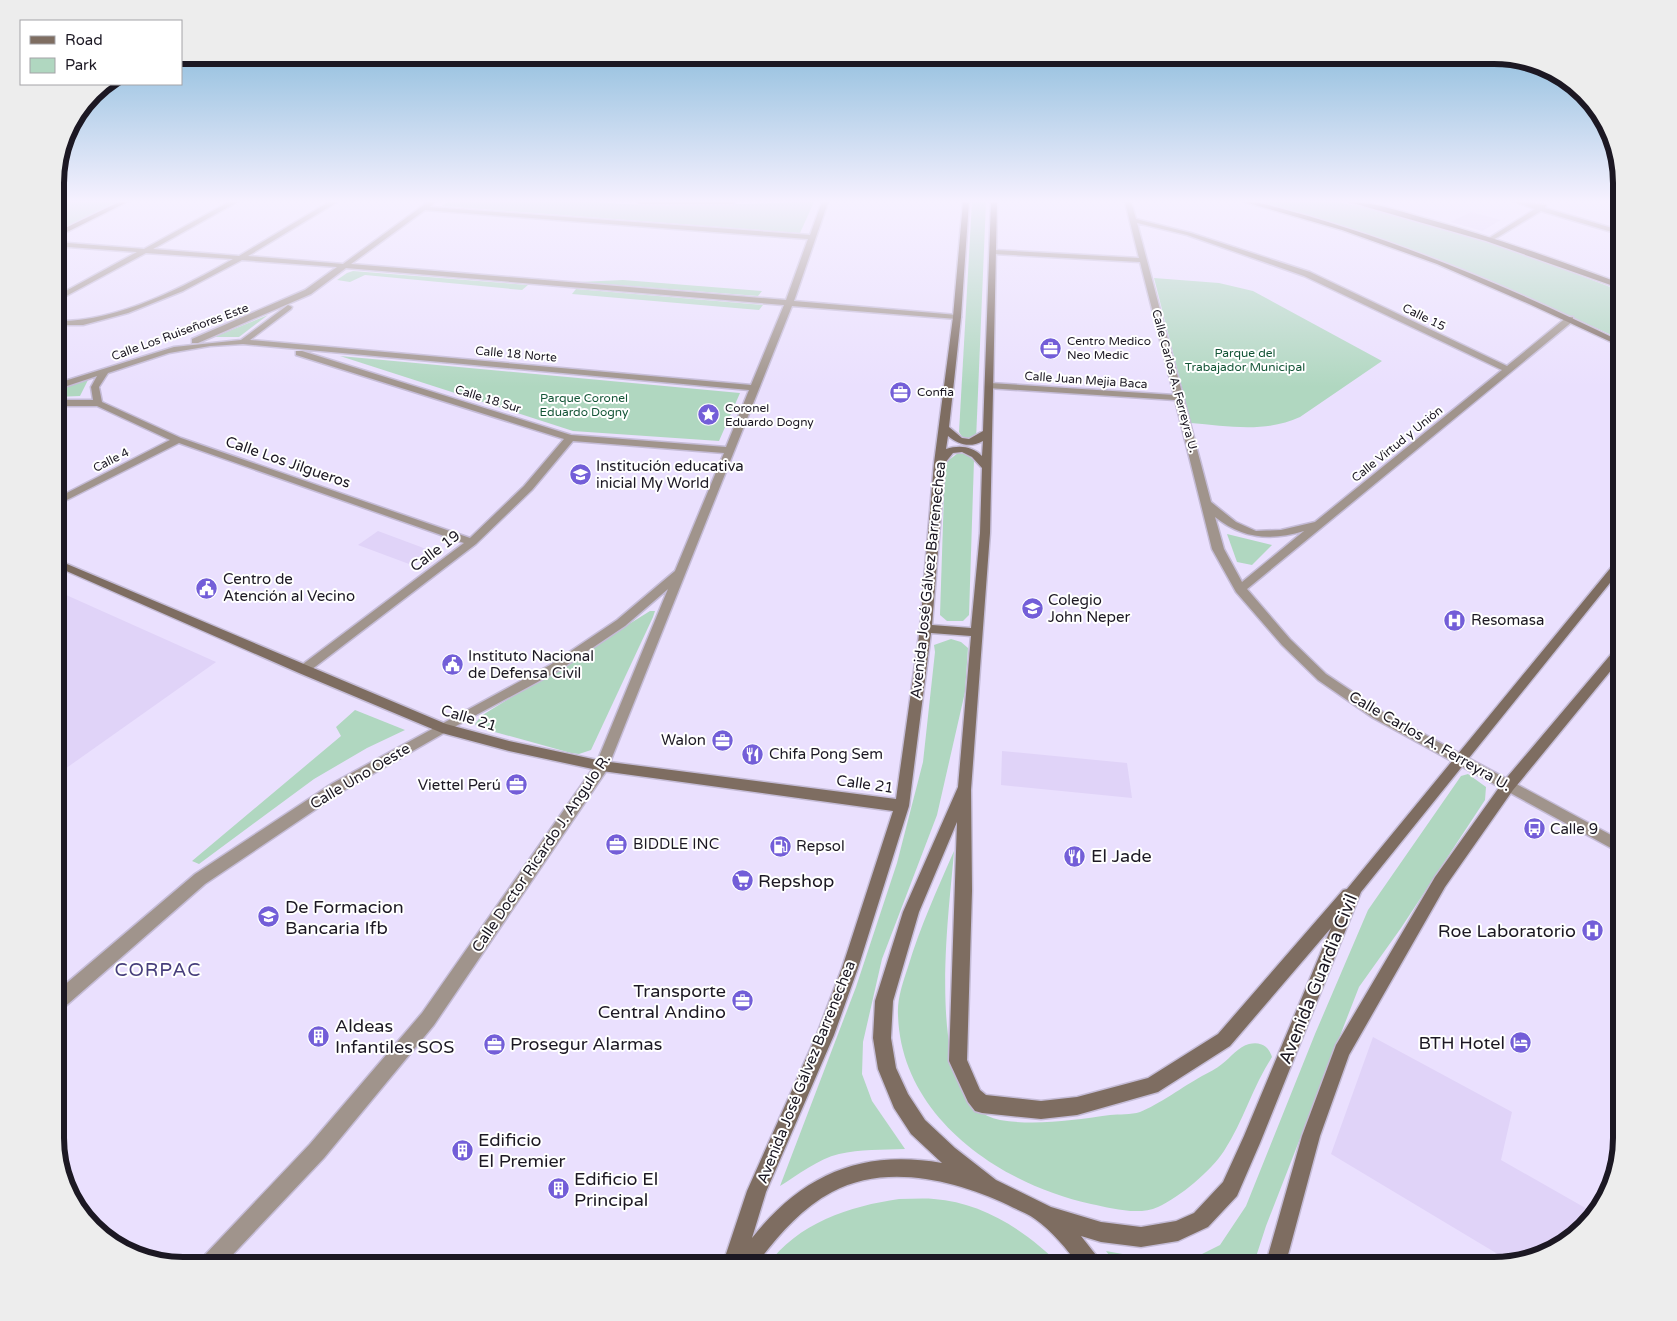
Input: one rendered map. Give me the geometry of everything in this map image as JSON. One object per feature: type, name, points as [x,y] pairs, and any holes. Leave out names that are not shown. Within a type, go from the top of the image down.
[{"type":"main road","name":"Avenida José Gálvez Barrenechea","points":[[735,1257],[743,1230],[843,988],[902,806],[926,628],[939,463],[957,317],[961,264]]},
{"type":"main road","points":[[994,264],[990,386],[986,433],[985,533],[965,787],[964,891],[958,1060],[974,1096],[982,1104],[1031,1110],[1068,1107],[1152,1086],[1224,1040],[1355,888]]},
{"type":"main road","points":[[1437,264],[1570,319],[1613,340]]},
{"type":"main road","points":[[1556,264],[1613,285]]},
{"type":"main road","points":[[943,427],[955,439],[966,442],[978,441],[986,433]]},
{"type":"main road","points":[[939,463],[950,451],[964,448],[978,455],[987,468]]},
{"type":"main road","name":"Calle 21","points":[[64,566],[442,728],[509,746],[602,766],[902,806]]},
{"type":"main road","name":"Avenida Guardia Civil","points":[[1046,1215],[1101,1232],[1141,1237],[1178,1230],[1201,1220],[1230,1188],[1251,1144],[1355,888],[1613,572]]},
{"type":"main road","points":[[926,628],[977,633]]},
{"type":"main road","points":[[1277,1257],[1311,1136],[1342,1051],[1440,882],[1508,786],[1613,660]]},
{"type":"main road","points":[[965,787],[911,912],[884,1001],[882,1038],[887,1069],[901,1101],[918,1127],[948,1155],[988,1184],[1046,1215],[1084,1257]]},
{"type":"main road","points":[[749,1257],[758,1244],[788,1212],[826,1185],[859,1173],[900,1167],[940,1171],[988,1184]]},
{"type":"street","points":[[64,295],[123,264]]},
{"type":"street","points":[[64,330],[174,293],[232,264]]},
{"type":"street","points":[[310,264],[957,317]]},
{"type":"street","name":"Calle Los Ruiseñores Este","points":[[64,384],[168,351],[264,312],[308,292],[348,264]]},
{"type":"street","name":"Calle Doctor Ricardo J. Angulo R.","points":[[216,1257],[317,1150],[428,1019],[602,766],[611,748],[789,303],[803,264]]},
{"type":"street","name":"Calle Carlos A. Ferreyra U.","points":[[1144,264],[1218,549],[1240,589],[1286,642],[1322,677],[1378,715],[1613,843]]},
{"type":"street","name":"Calle 15","points":[[1276,264],[1307,274],[1508,370]]},
{"type":"street","points":[[242,342],[308,292]]},
{"type":"street","name":"Calle Virtud y Unión","points":[[1240,589],[1570,319]]},
{"type":"street","points":[[64,323],[83,324]]},
{"type":"street","points":[[168,351],[210,344],[242,342],[276,345]]},
{"type":"street","name":"Calle 18 Norte","points":[[276,345],[755,388]]},
{"type":"street","name":"Calle 18 Sur","points":[[276,345],[570,438],[729,450]]},
{"type":"street","points":[[98,403],[95,387],[105,371]]},
{"type":"street","name":"Calle Juan Mejia Baca","points":[[990,386],[1179,398]]},
{"type":"street","name":"Calle Los Jilgueros","points":[[64,403],[98,403],[178,440],[472,542]]},
{"type":"street","name":"Calle 19","points":[[303,670],[472,542],[528,488],[570,438]]},
{"type":"street","name":"Calle 4","points":[[64,499],[178,440]]},
{"type":"street","name":"Calle Carlos A. Ferreyra U.","points":[[1206,502],[1224,521],[1243,531],[1264,536],[1282,534],[1321,523]]},
{"type":"street","name":"Calle Uno Oeste","points":[[64,996],[200,880],[338,787],[554,668],[621,623],[680,573]]},
{"type":"shaded area","points":[[378,531],[429,550],[409,564],[358,545]]},
{"type":"shaded area","points":[[64,594],[216,662],[64,770]]},
{"type":"shaded area","points":[[1002,751],[1127,763],[1132,798],[1001,785]]},
{"type":"shaded area","points":[[1373,1037],[1512,1112],[1501,1160],[1589,1210],[1567,1233],[1547,1245],[1517,1255],[1502,1256],[1331,1154]]},
{"type":"green space","points":[[969,264],[983,264],[976,440],[963,438],[959,432]]},
{"type":"green space","points":[[1447,264],[1549,264],[1613,288],[1613,336],[1533,300]]},
{"type":"green space","points":[[353,271],[528,285],[522,290],[365,275],[350,282],[337,280]]},
{"type":"green space","name":"Parque del Trabajador Municipal","points":[[1154,278],[1219,283],[1253,291],[1382,361],[1300,417],[1287,422],[1260,427],[1232,427],[1191,423]]},
{"type":"green space","points":[[623,280],[762,291],[758,296],[579,282]]},
{"type":"green space","points":[[576,289],[763,305],[759,310],[572,294]]},
{"type":"green space","points":[[268,315],[239,337],[214,337]]},
{"type":"green space","name":"Parque Coronel Eduardo Dogny","points":[[340,356],[740,393],[719,441],[573,431]]},
{"type":"green space","points":[[88,380],[80,396],[64,397],[64,387]]},
{"type":"green space","points":[[958,453],[966,454],[974,460],[969,615],[963,621],[947,621],[940,615],[945,463]]},
{"type":"green space","points":[[1227,534],[1272,545],[1252,565],[1237,562]]},
{"type":"green space","points":[[650,611],[655,611],[653,617],[591,750],[579,754],[571,753],[477,727],[475,724],[481,716]]},
{"type":"green space","points":[[951,639],[961,642],[968,648],[965,692],[937,815],[882,959],[863,1042],[862,1074],[872,1101],[905,1149],[863,1150],[831,1156],[816,1163],[780,1186],[856,987],[897,863],[923,762],[935,652],[934,645]]},
{"type":"green space","points":[[355,710],[405,730],[367,748],[314,779],[199,864],[192,861],[341,736],[336,727]]},
{"type":"green space","points":[[1468,774],[1486,787],[1485,800],[1401,928],[1359,987],[1266,1226],[1256,1257],[1196,1257],[1220,1245],[1246,1206],[1315,1034],[1368,910],[1461,776]]},
{"type":"green space","points":[[954,851],[946,958],[946,1002],[949,1044],[958,1080],[975,1107],[1000,1120],[1014,1122],[1055,1122],[1136,1113],[1155,1105],[1217,1067],[1245,1045],[1260,1044],[1269,1050],[1272,1057],[1224,1151],[1203,1175],[1167,1203],[1142,1211],[1116,1209],[1057,1194],[1023,1180],[991,1162],[961,1140],[936,1114],[917,1085],[903,1052],[898,1015],[899,997],[918,937]]},
{"type":"green space","points":[[899,1199],[930,1199],[952,1201],[969,1206],[1003,1221],[1052,1257],[774,1257],[793,1238],[826,1219],[862,1206]]},
{"type":"green space","points":[[1106,1251],[1139,1257],[1110,1257]]},
{"type":"place","name":"Centro Medico Neo Medic","points":[[1051,348]]},
{"type":"place","name":"Confia","points":[[901,392]]},
{"type":"place","name":"Coronel Eduardo Dogny","points":[[709,415]]},
{"type":"place","name":"Institución educativa inicial My World","points":[[580,475]]},
{"type":"place","name":"Centro de Atención al Vecino","points":[[207,588]]},
{"type":"place","name":"Colegio John Neper","points":[[1032,609]]},
{"type":"place","name":"Resomasa","points":[[1455,620]]},
{"type":"place","name":"Instituto Nacional de Defensa Civil","points":[[452,665]]},
{"type":"place","name":"Walon","points":[[722,740]]},
{"type":"place","name":"Chifa Pong Sem","points":[[753,754]]},
{"type":"place","name":"Viettel Perú","points":[[517,785]]},
{"type":"place","name":"Calle 9","points":[[1534,829]]},
{"type":"place","name":"BIDDLE INC","points":[[617,844]]},
{"type":"place","name":"Repsol","points":[[780,846]]},
{"type":"place","name":"El Jade","points":[[1075,856]]},
{"type":"place","name":"Repshop","points":[[742,881]]},
{"type":"place","name":"De Formacion Bancaria Ifb","points":[[269,917]]},
{"type":"place","name":"Roe Laboratorio","points":[[1592,931]]},
{"type":"place","name":"Transporte Central Andino","points":[[742,1001]]},
{"type":"place","name":"Aldeas Infantiles SOS","points":[[319,1036]]},
{"type":"place","name":"BTH Hotel","points":[[1521,1043]]},
{"type":"place","name":"Prosegur Alarmas","points":[[494,1044]]},
{"type":"place","name":"Edificio El Premier","points":[[462,1150]]},
{"type":"place","name":"Edificio El Principal","points":[[558,1189]]},
{"type":"district","name":"CORPAC","points":[[158,970]]}]
